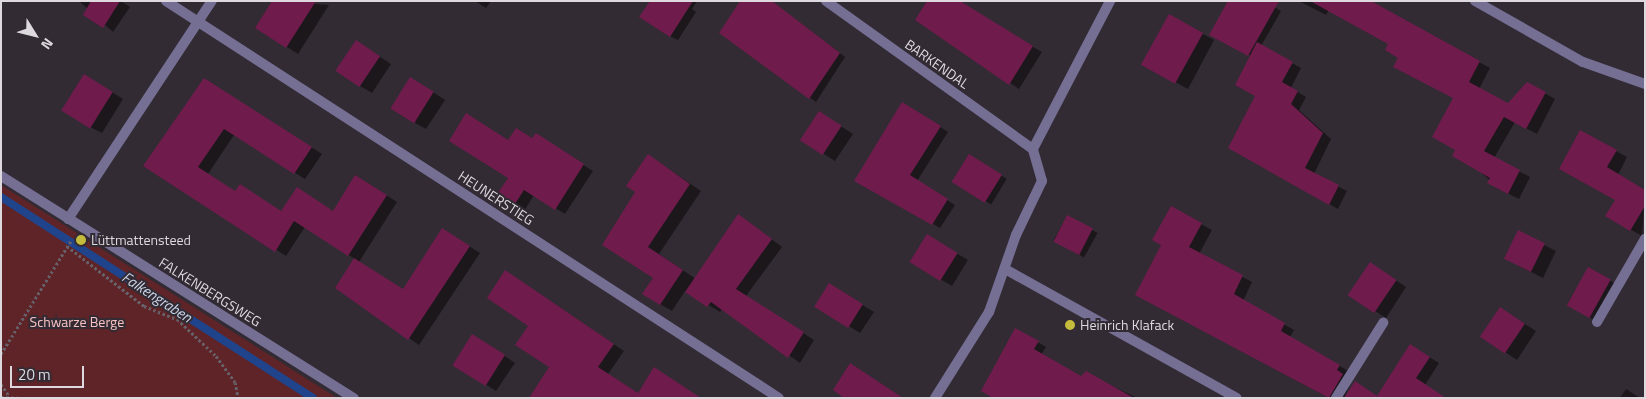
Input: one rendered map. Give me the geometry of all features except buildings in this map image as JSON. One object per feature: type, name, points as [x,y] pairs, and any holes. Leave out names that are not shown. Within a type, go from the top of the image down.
[{"type":"street","points":[[166,1],[199,22]]},
{"type":"street","points":[[68,219],[212,1]]},
{"type":"street","name":"BARKENDAL","points":[[826,1],[1033,148]]},
{"type":"street","points":[[935,398],[989,312],[1042,181],[1033,148],[1110,1]]},
{"type":"street","points":[[1475,1],[1583,62],[1645,84]]},
{"type":"street","name":"HEUNERSTIEG","points":[[199,22],[779,398]]},
{"type":"street","name":"FALKENBERGSWEG","points":[[1,176],[354,398]]},
{"type":"street","points":[[1597,322],[1645,239]]},
{"type":"street","points":[[1005,269],[1237,398]]},
{"type":"street","points":[[1336,398],[1383,323]]},
{"type":"path","points":[[1,354],[67,246],[144,306],[177,319],[216,356],[235,382],[238,398]]},
{"type":"path","points":[[1,384],[10,396]]},
{"type":"path","points":[[1,395],[22,398]]},
{"type":"green space","name":"Schwarze Berge","points":[[1,185],[162,287],[337,398],[1,398]]},
{"type":"waterway","name":"Falkengraben","points":[[1,197],[313,398]]},
{"type":"place","name":"Lüttmattensteed","points":[[81,240]]},
{"type":"place","name":"Heinrich Klafack","points":[[1070,325]]}]
